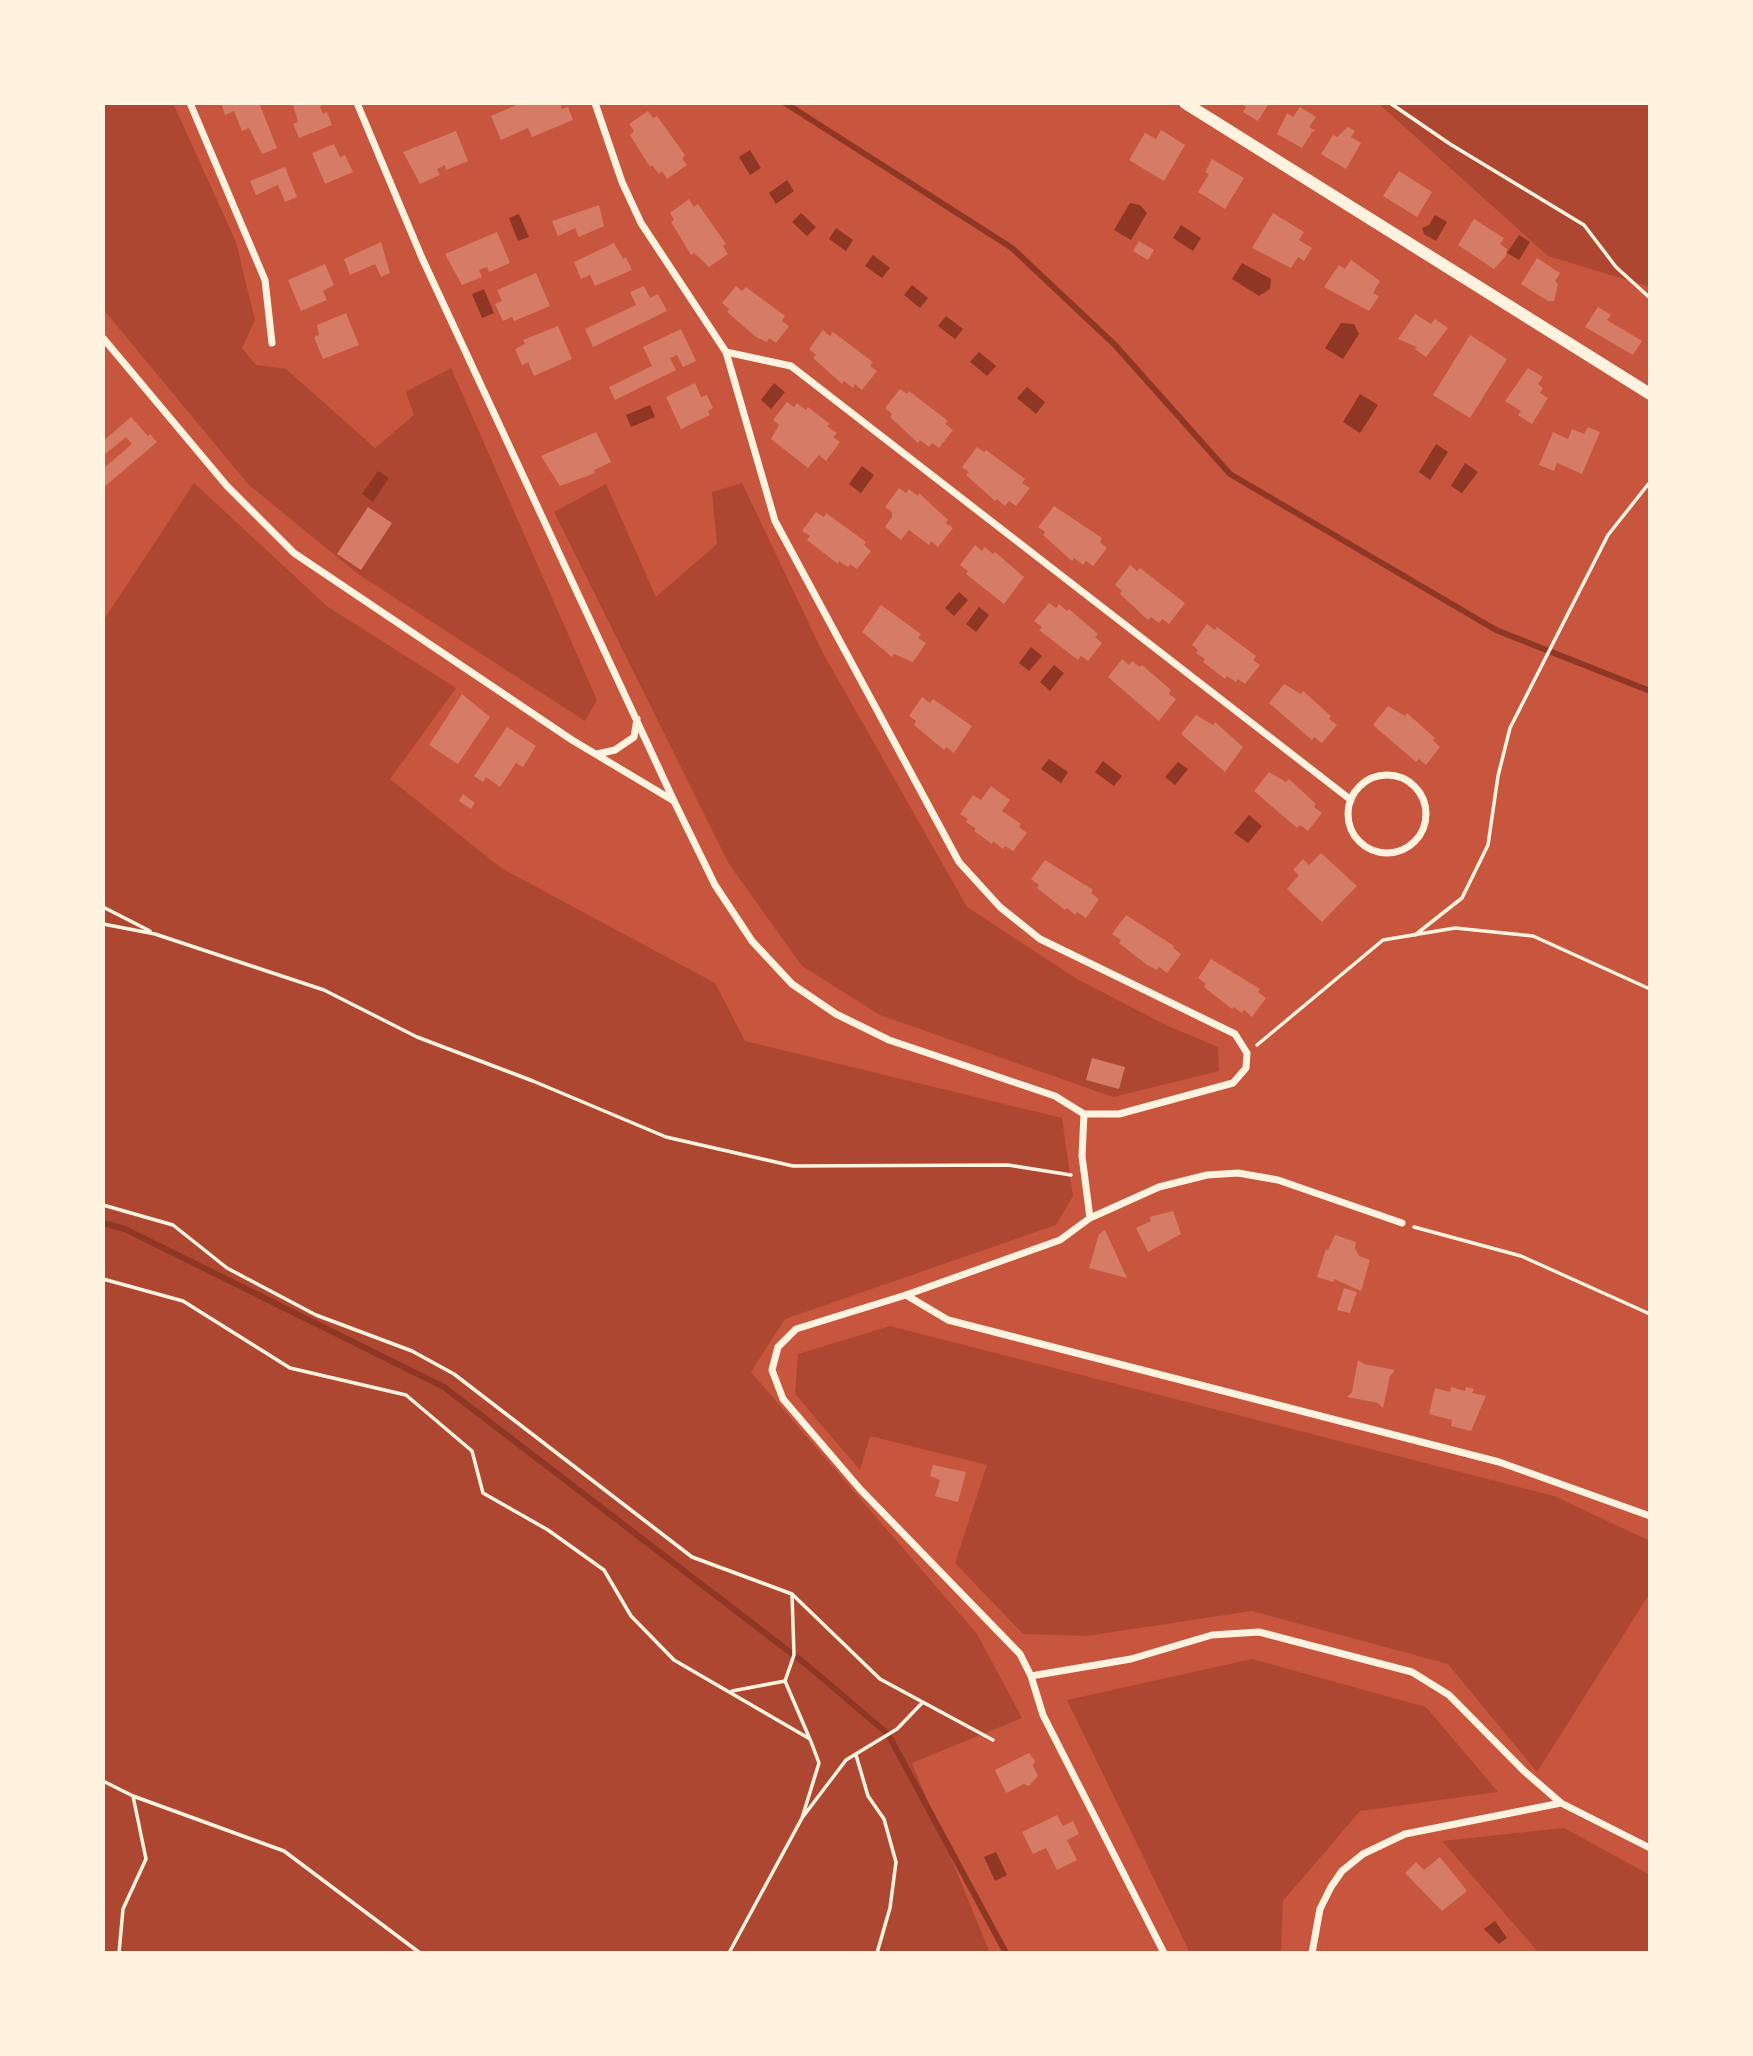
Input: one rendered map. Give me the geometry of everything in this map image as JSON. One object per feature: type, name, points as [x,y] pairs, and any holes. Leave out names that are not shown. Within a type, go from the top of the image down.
[{"type":"street","points":[[190,103],[265,280],[272,343]]},
{"type":"street","points":[[358,103],[422,258],[674,801],[715,885],[752,941],[792,984],[836,1014],[889,1040],[1055,1096],[1084,1114],[1119,1114],[1233,1083],[1247,1068],[1247,1053],[1235,1034],[1041,939],[1000,907],[959,862],[775,521],[726,352],[641,223],[622,182],[595,103]]},
{"type":"street","points":[[1185,103],[1650,394]]},
{"type":"street","points":[[103,338],[227,486],[294,553],[597,754],[674,801]]},
{"type":"street","points":[[726,352],[791,366],[1350,800]]},
{"type":"street","points":[[597,754],[615,750],[634,737],[637,719]]},
{"type":"street","points":[[1392,775],[1403,778],[1421,794],[1426,806],[1423,830],[1405,849],[1392,853],[1367,847],[1350,826],[1350,800],[1367,780],[1392,775]]},
{"type":"street","points":[[1084,1114],[1082,1156],[1087,1177],[1090,1218]]},
{"type":"street","points":[[1164,1953],[1043,1715],[1031,1676],[1020,1654],[860,1489],[783,1399],[772,1370],[778,1347],[796,1329],[906,1295],[1060,1240],[1090,1218],[1159,1187],[1207,1175],[1238,1173],[1278,1180],[1402,1223]]},
{"type":"street","points":[[906,1295],[948,1320],[1499,1462],[1650,1516]]},
{"type":"street","points":[[1031,1676],[1130,1659],[1212,1635],[1259,1632],[1412,1672],[1449,1695],[1524,1771],[1561,1803],[1650,1848]]},
{"type":"street","points":[[1312,1953],[1320,1909],[1331,1887],[1342,1871],[1363,1854],[1405,1834],[1561,1803]]},
{"type":"path","points":[[1390,103],[1450,144],[1584,225],[1616,267],[1650,298]]},
{"type":"path","points":[[1415,935],[1462,898],[1488,845],[1498,776],[1510,728],[1608,535],[1650,482]]},
{"type":"path","points":[[103,908],[155,934]]},
{"type":"path","points":[[103,924],[155,934],[324,990],[417,1037],[533,1081],[666,1137],[793,1166],[1008,1165],[1087,1177]]},
{"type":"path","points":[[1247,1053],[1383,940],[1455,928],[1533,936],[1650,989]]},
{"type":"path","points":[[103,1205],[173,1225],[227,1268],[316,1315],[412,1351],[454,1374],[692,1557],[792,1594],[880,1679],[993,1740]]},
{"type":"path","points":[[1402,1223],[1521,1256],[1650,1314]]},
{"type":"path","points":[[103,1279],[183,1301],[289,1368],[406,1395],[472,1451],[483,1493],[548,1531],[604,1570],[631,1616],[674,1660],[810,1739]]},
{"type":"path","points":[[792,1594],[794,1655],[785,1681],[819,1763],[802,1818]]},
{"type":"path","points":[[730,1692],[785,1681]]},
{"type":"path","points":[[729,1953],[802,1818],[846,1760],[897,1729],[923,1702]]},
{"type":"path","points":[[856,1755],[868,1796],[884,1819],[896,1862],[890,1908],[877,1953]]},
{"type":"path","points":[[103,1781],[133,1796],[284,1851],[420,1953]]},
{"type":"path","points":[[119,1953],[123,1909],[146,1859],[133,1796]]},
{"type":"shaded area","points":[[103,103],[173,103],[236,242],[255,320],[242,348],[256,365],[286,369],[375,448],[414,415],[406,392],[451,368],[597,700],[585,721],[358,574],[249,485],[103,309]]},
{"type":"shaded area","points":[[1378,103],[1650,103],[1650,287],[1548,256]]},
{"type":"shaded area","points":[[750,150],[761,168],[750,175],[739,157]]},
{"type":"shaded area","points":[[787,180],[794,191],[776,204],[769,193]]},
{"type":"shaded area","points":[[1130,203],[1140,205],[1147,213],[1131,240],[1114,230]]},
{"type":"shaded area","points":[[801,213],[816,227],[807,236],[792,222]]},
{"type":"shaded area","points":[[519,214],[529,237],[518,241],[509,218]]},
{"type":"shaded area","points":[[1435,215],[1447,222],[1436,241],[1424,234],[1422,228],[1429,225]]},
{"type":"shaded area","points":[[1181,225],[1201,238],[1193,251],[1173,238]]},
{"type":"shaded area","points":[[836,228],[853,240],[846,251],[829,239]]},
{"type":"shaded area","points":[[1519,235],[1530,242],[1519,260],[1507,253]]},
{"type":"shaded area","points":[[873,255],[890,268],[882,278],[865,266]]},
{"type":"shaded area","points":[[1242,263],[1271,279],[1270,289],[1259,296],[1232,279]]},
{"type":"shaded area","points":[[912,285],[928,298],[920,308],[904,295]]},
{"type":"shaded area","points":[[484,289],[494,313],[482,318],[472,294]]},
{"type":"shaded area","points":[[946,316],[963,329],[955,339],[938,326]]},
{"type":"shaded area","points":[[1341,323],[1354,324],[1359,334],[1343,359],[1325,348]]},
{"type":"shaded area","points":[[979,352],[996,366],[987,376],[970,362]]},
{"type":"shaded area","points":[[774,383],[785,392],[771,409],[761,400]]},
{"type":"shaded area","points":[[1027,387],[1045,402],[1036,414],[1017,398]]},
{"type":"shaded area","points":[[1360,394],[1378,405],[1360,433],[1343,422]]},
{"type":"shaded area","points":[[650,405],[655,417],[631,427],[626,415]]},
{"type":"shaded area","points":[[1436,444],[1448,452],[1430,480],[1419,472]]},
{"type":"shaded area","points":[[1465,463],[1478,472],[1462,493],[1451,486]]},
{"type":"shaded area","points":[[862,466],[874,475],[861,493],[849,484]]},
{"type":"shaded area","points":[[378,471],[389,478],[373,502],[362,494]]},
{"type":"shaded area","points":[[194,483],[328,607],[456,688],[390,779],[501,868],[715,983],[745,1041],[1062,1118],[1073,1196],[1056,1225],[785,1319],[751,1372],[977,1634],[1022,1718],[912,1763],[990,1953],[103,1953],[103,621]]},
{"type":"shaded area","points":[[742,483],[823,653],[967,907],[1077,979],[1166,1025],[1218,1047],[1219,1071],[1113,1097],[880,1015],[802,966],[729,864],[554,512],[606,484],[656,597],[717,544],[712,492]]},
{"type":"shaded area","points":[[959,592],[968,600],[954,616],[945,608]]},
{"type":"shaded area","points":[[979,607],[989,615],[976,632],[966,624]]},
{"type":"shaded area","points":[[1031,647],[1042,656],[1029,671],[1019,663]]},
{"type":"shaded area","points":[[1054,665],[1064,673],[1050,691],[1040,682]]},
{"type":"shaded area","points":[[1049,759],[1068,772],[1061,783],[1041,769]]},
{"type":"shaded area","points":[[1103,761],[1122,776],[1114,786],[1095,772]]},
{"type":"shaded area","points":[[1178,762],[1188,769],[1175,785],[1165,777]]},
{"type":"shaded area","points":[[1249,815],[1262,826],[1248,843],[1234,833]]},
{"type":"shaded area","points":[[890,1326],[1554,1496],[1650,1541],[1650,1593],[1537,1772],[1448,1664],[1252,1611],[1086,1636],[1023,1634],[955,1563],[987,1465],[870,1436],[860,1470],[795,1394],[798,1354]]},
{"type":"shaded area","points":[[1252,1659],[1426,1707],[1498,1792],[1360,1811],[1283,1901],[1281,1953],[1190,1953],[1067,1700]]},
{"type":"shaded area","points":[[1564,1828],[1650,1875],[1650,1953],[1539,1953],[1442,1841]]},
{"type":"shaded area","points":[[996,1852],[1007,1875],[995,1881],[984,1857]]},
{"type":"shaded area","points":[[1495,1921],[1507,1938],[1499,1944],[1484,1929]]},
{"type":"building","points":[[221,103],[259,103],[277,148],[262,154],[249,128],[242,131],[234,111],[225,115]]},
{"type":"building","points":[[323,103],[320,107],[323,114],[327,112],[332,125],[299,138],[293,124],[298,122],[293,104]]},
{"type":"building","points":[[521,103],[560,103],[562,109],[568,107],[573,120],[532,137],[528,128],[501,140],[491,116]]},
{"type":"building","points":[[1241,103],[1269,103],[1258,121],[1243,112],[1246,107]]},
{"type":"building","points":[[1300,107],[1316,117],[1309,127],[1316,131],[1312,132],[1302,148],[1277,134],[1287,113],[1293,117]]},
{"type":"building","points":[[648,111],[653,118],[657,116],[685,155],[682,158],[687,165],[667,179],[662,171],[659,174],[652,165],[650,167],[630,135],[634,131],[629,124]]},
{"type":"building","points":[[1348,127],[1355,131],[1351,137],[1361,143],[1346,169],[1321,154],[1333,135],[1337,137]]},
{"type":"building","points":[[1161,130],[1185,145],[1164,181],[1129,160],[1145,133],[1156,139]]},
{"type":"building","points":[[456,131],[468,161],[446,170],[445,165],[437,169],[440,175],[420,184],[403,152]]},
{"type":"building","points":[[334,144],[340,157],[345,155],[353,172],[325,184],[312,153]]},
{"type":"building","points":[[1212,159],[1244,178],[1225,209],[1198,192],[1209,174],[1205,172]]},
{"type":"building","points":[[285,167],[297,197],[285,202],[278,185],[256,195],[250,181]]},
{"type":"building","points":[[1399,171],[1432,192],[1417,217],[1383,196]]},
{"type":"building","points":[[689,199],[694,207],[698,204],[726,244],[723,246],[728,254],[709,267],[694,253],[691,255],[671,222],[674,220],[670,213]]},
{"type":"building","points":[[599,205],[604,226],[579,237],[575,228],[558,236],[552,221]]},
{"type":"building","points":[[1273,213],[1304,232],[1299,240],[1312,248],[1304,261],[1298,257],[1291,268],[1252,248]]},
{"type":"building","points":[[1474,219],[1504,238],[1500,244],[1507,249],[1506,256],[1494,269],[1458,245]]},
{"type":"building","points":[[497,232],[510,263],[489,272],[487,267],[479,270],[482,277],[462,285],[445,254]]},
{"type":"building","points":[[1139,241],[1154,250],[1148,260],[1133,251]]},
{"type":"building","points":[[381,242],[390,273],[381,277],[375,264],[350,275],[344,259]]},
{"type":"building","points":[[614,243],[623,259],[626,257],[632,270],[595,286],[590,275],[581,279],[574,262]]},
{"type":"building","points":[[1537,258],[1560,273],[1555,281],[1558,284],[1554,301],[1548,301],[1521,284]]},
{"type":"building","points":[[1351,260],[1380,281],[1373,293],[1379,296],[1369,311],[1324,287],[1339,265],[1345,269]]},
{"type":"building","points":[[325,264],[334,285],[323,291],[327,300],[301,311],[288,280]]},
{"type":"building","points":[[536,273],[550,306],[514,321],[512,317],[503,321],[495,304],[502,301],[497,290]]},
{"type":"building","points":[[644,286],[650,298],[658,294],[667,311],[593,347],[585,329],[636,305],[630,292]]},
{"type":"building","points":[[736,286],[742,291],[746,287],[785,316],[782,321],[789,326],[776,343],[769,338],[767,342],[756,337],[727,312],[729,309],[722,303]]},
{"type":"building","points":[[1598,307],[1611,315],[1607,320],[1642,341],[1633,355],[1585,327]]},
{"type":"building","points":[[346,313],[359,345],[323,359],[314,337],[319,335],[317,325]]},
{"type":"building","points":[[1415,314],[1431,324],[1435,319],[1448,328],[1426,357],[1415,349],[1417,347],[1398,339]]},
{"type":"building","points":[[558,326],[572,359],[534,376],[528,362],[522,365],[515,349],[525,344],[523,340]]},
{"type":"building","points":[[681,329],[696,361],[683,367],[677,355],[670,358],[676,370],[615,400],[609,387],[652,366],[643,347]]},
{"type":"building","points":[[823,330],[830,336],[833,332],[873,362],[870,366],[877,371],[862,390],[855,384],[853,388],[844,381],[842,384],[813,358],[816,355],[809,349]]},
{"type":"building","points":[[1470,335],[1507,359],[1470,418],[1433,395]]},
{"type":"building","points":[[1528,368],[1543,377],[1538,384],[1543,388],[1540,393],[1548,398],[1532,424],[1518,415],[1521,411],[1505,401]]},
{"type":"building","points":[[695,383],[701,397],[707,395],[713,408],[708,411],[710,415],[681,429],[666,397]]},
{"type":"building","points":[[900,389],[907,394],[909,391],[948,421],[945,424],[953,430],[939,448],[932,443],[929,447],[920,440],[918,443],[890,417],[892,414],[885,408]]},
{"type":"building","points":[[787,402],[794,407],[797,403],[806,410],[808,407],[837,433],[833,437],[840,442],[826,461],[819,455],[808,468],[771,439],[779,425],[773,420]]},
{"type":"building","points":[[131,417],[157,442],[103,488],[103,465],[105,467],[132,444],[126,437],[103,456],[103,441]]},
{"type":"building","points":[[1588,427],[1600,432],[1582,474],[1557,463],[1554,471],[1539,465],[1553,432],[1568,439],[1572,429],[1584,434]]},
{"type":"building","points":[[596,432],[611,462],[594,470],[595,473],[560,486],[541,456]]},
{"type":"building","points":[[977,447],[984,452],[986,450],[1025,479],[1022,483],[1030,488],[1016,506],[1009,501],[1005,506],[997,499],[995,501],[966,475],[969,472],[962,467]]},
{"type":"building","points":[[899,488],[906,493],[909,489],[918,496],[919,493],[948,520],[946,523],[953,528],[938,547],[931,541],[929,545],[909,530],[901,540],[885,527],[892,517],[892,512],[885,507]]},
{"type":"building","points":[[1054,506],[1102,538],[1100,542],[1107,548],[1093,566],[1086,561],[1083,565],[1074,558],[1072,561],[1043,535],[1045,532],[1038,527]]},
{"type":"building","points":[[368,507],[392,523],[361,570],[337,554]]},
{"type":"building","points":[[816,512],[824,517],[826,513],[866,542],[864,545],[871,551],[857,569],[839,561],[838,564],[807,540],[810,536],[802,531]]},
{"type":"building","points":[[975,545],[982,551],[985,547],[993,554],[995,552],[1024,577],[1004,604],[966,574],[968,571],[960,565]]},
{"type":"building","points":[[1130,565],[1137,571],[1140,568],[1185,603],[1169,624],[1162,619],[1159,623],[1151,617],[1148,620],[1120,594],[1122,591],[1115,585]]},
{"type":"building","points":[[1049,603],[1056,608],[1059,604],[1067,611],[1069,609],[1098,634],[1095,637],[1102,643],[1088,661],[1081,656],[1078,660],[1039,630],[1042,627],[1034,621]]},
{"type":"building","points":[[881,605],[921,634],[918,638],[926,643],[913,662],[894,654],[892,657],[862,632]]},
{"type":"building","points":[[1207,624],[1215,630],[1217,627],[1256,656],[1253,660],[1260,665],[1245,684],[1227,676],[1225,679],[1196,653],[1198,650],[1192,645]]},
{"type":"building","points":[[1122,659],[1129,665],[1132,661],[1140,667],[1142,665],[1171,690],[1169,694],[1176,699],[1159,721],[1108,677]]},
{"type":"building","points":[[1284,684],[1301,694],[1303,691],[1331,716],[1329,719],[1337,725],[1322,743],[1314,737],[1312,740],[1269,703]]},
{"type":"building","points":[[462,694],[490,717],[458,764],[429,745]]},
{"type":"building","points":[[922,697],[930,703],[933,699],[972,726],[954,753],[946,747],[944,750],[914,725],[916,721],[909,716]]},
{"type":"building","points":[[1388,706],[1405,716],[1407,713],[1435,738],[1433,740],[1440,747],[1426,765],[1419,759],[1416,762],[1373,725]]},
{"type":"building","points":[[1196,715],[1213,725],[1215,722],[1243,747],[1225,772],[1181,734]]},
{"type":"building","points":[[507,727],[536,746],[523,767],[516,763],[500,787],[486,777],[483,782],[474,776]]},
{"type":"building","points":[[1269,772],[1286,782],[1289,779],[1322,813],[1308,831],[1300,825],[1297,828],[1254,791]]},
{"type":"building","points":[[991,786],[1010,800],[1002,811],[1021,824],[1019,827],[1027,833],[1013,851],[1005,846],[1003,849],[993,841],[992,844],[974,831],[976,829],[966,822],[968,819],[960,814],[973,795],[981,800]]},
{"type":"building","points":[[463,794],[475,803],[471,809],[459,801]]},
{"type":"building","points":[[1321,853],[1357,886],[1322,922],[1287,889],[1299,875],[1293,870],[1303,859],[1309,865]]},
{"type":"building","points":[[1045,860],[1093,890],[1091,893],[1099,899],[1086,918],[1077,912],[1075,915],[1067,908],[1065,910],[1037,888],[1039,885],[1031,879]]},
{"type":"building","points":[[1126,915],[1174,946],[1181,954],[1167,973],[1159,967],[1157,970],[1147,965],[1112,934]]},
{"type":"building","points":[[1211,959],[1260,989],[1258,992],[1266,998],[1252,1017],[1244,1010],[1242,1013],[1234,1007],[1232,1009],[1204,987],[1206,984],[1198,978]]},
{"type":"building","points":[[1092,1058],[1125,1067],[1119,1089],[1086,1080]]},
{"type":"building","points":[[1173,1211],[1181,1234],[1148,1252],[1136,1228],[1151,1221],[1149,1217]]},
{"type":"building","points":[[1105,1230],[1127,1278],[1089,1268],[1099,1234]]},
{"type":"building","points":[[1335,1235],[1356,1242],[1355,1248],[1359,1256],[1370,1260],[1361,1291],[1334,1279],[1333,1282],[1317,1277],[1326,1249],[1328,1250]]},
{"type":"building","points":[[1344,1288],[1357,1292],[1350,1313],[1337,1310]]},
{"type":"building","points":[[1358,1360],[1364,1364],[1395,1370],[1390,1376],[1383,1408],[1378,1403],[1347,1397],[1352,1392]]},
{"type":"building","points":[[1451,1387],[1465,1391],[1466,1387],[1474,1389],[1472,1393],[1486,1396],[1471,1431],[1451,1426],[1452,1420],[1429,1414],[1435,1388],[1450,1392]]},
{"type":"building","points":[[933,1465],[966,1472],[958,1502],[935,1496],[940,1480],[930,1476]]},
{"type":"building","points":[[1029,1753],[1035,1761],[1033,1766],[1038,1776],[1029,1786],[1024,1784],[1006,1793],[995,1770]]},
{"type":"building","points":[[1057,1815],[1063,1826],[1073,1821],[1079,1834],[1067,1840],[1077,1860],[1057,1870],[1046,1848],[1033,1854],[1022,1832]]},
{"type":"building","points":[[1440,1857],[1467,1891],[1442,1911],[1405,1873],[1416,1862],[1424,1870]]},
{"type":"waterway","points":[[785,103],[1012,248],[1115,345],[1230,474],[1496,630],[1650,691]]},
{"type":"waterway","points":[[103,1223],[125,1229],[444,1387],[808,1666],[888,1734],[1006,1953]]}]
